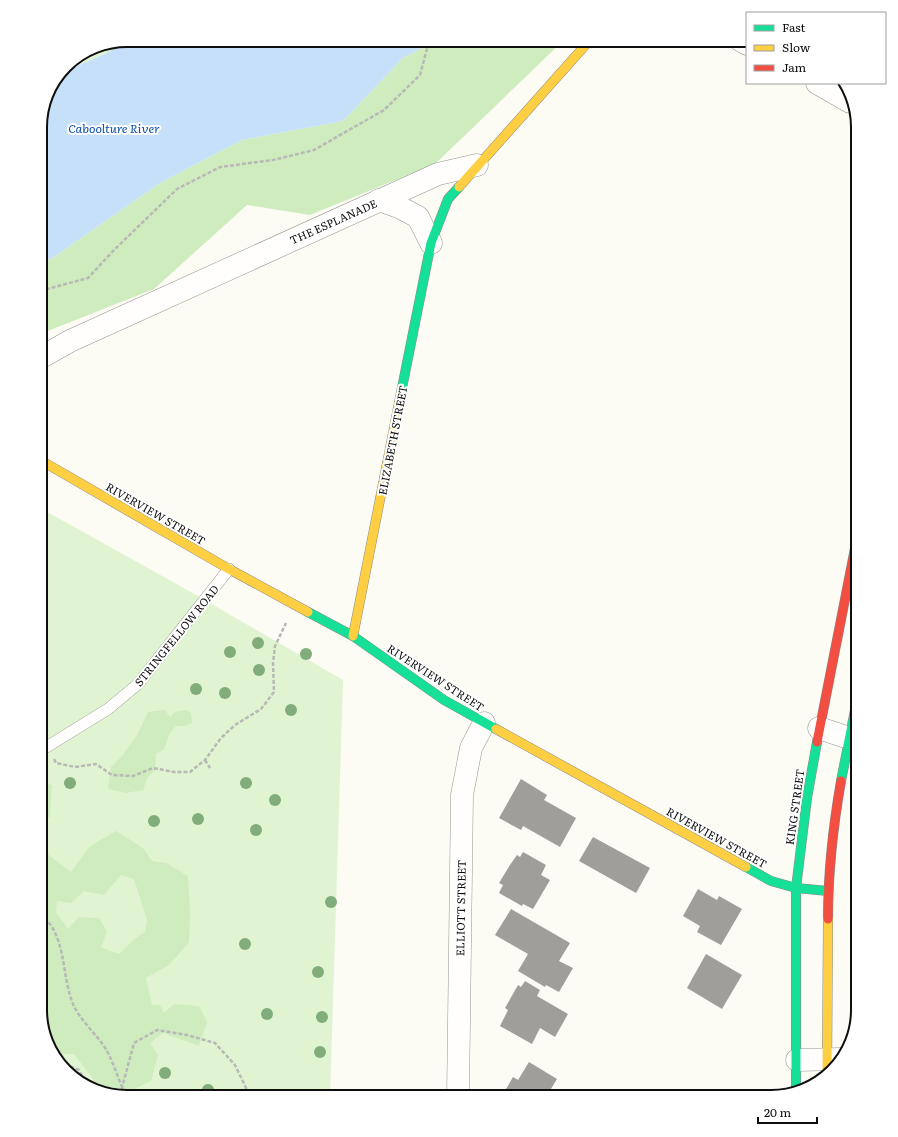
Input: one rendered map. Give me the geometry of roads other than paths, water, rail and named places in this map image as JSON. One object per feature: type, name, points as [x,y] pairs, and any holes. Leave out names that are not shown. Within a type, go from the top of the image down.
[{"type":"street","points":[[477,165],[584,47]]},
{"type":"street","points":[[819,84],[846,100]]},
{"type":"street","name":"THE ESPLANADE","points":[[47,354],[70,340],[438,174],[477,165]]},
{"type":"street","name":"ELIZABETH STREET","points":[[353,636],[431,243],[448,199],[477,165]]},
{"type":"street","points":[[379,200],[418,216],[431,243]]},
{"type":"street","name":"RIVERVIEW STREET","points":[[47,464],[229,569],[353,636],[444,700],[771,881],[796,888],[828,891]]},
{"type":"street","name":"KING STREET","points":[[796,1085],[796,888],[803,820],[819,728],[851,568]]},
{"type":"street","name":"ELLIOTT STREET","points":[[458,1090],[462,795],[471,748],[484,723]]},
{"type":"street","points":[[819,728],[851,739]]},
{"type":"street","points":[[832,1062],[828,891],[832,837],[837,804],[851,751]]},
{"type":"street","points":[[797,1060],[830,1064]]},
{"type":"lane","name":"STRINGFELLOW ROAD","points":[[47,747],[108,709],[138,684],[229,569]]},
{"type":"water","name":"Caboolture River","points":[[127,47],[424,47],[403,58],[343,121],[242,140],[160,183],[51,259],[47,260],[47,122],[51,102],[55,92],[73,68],[117,48]]}]
